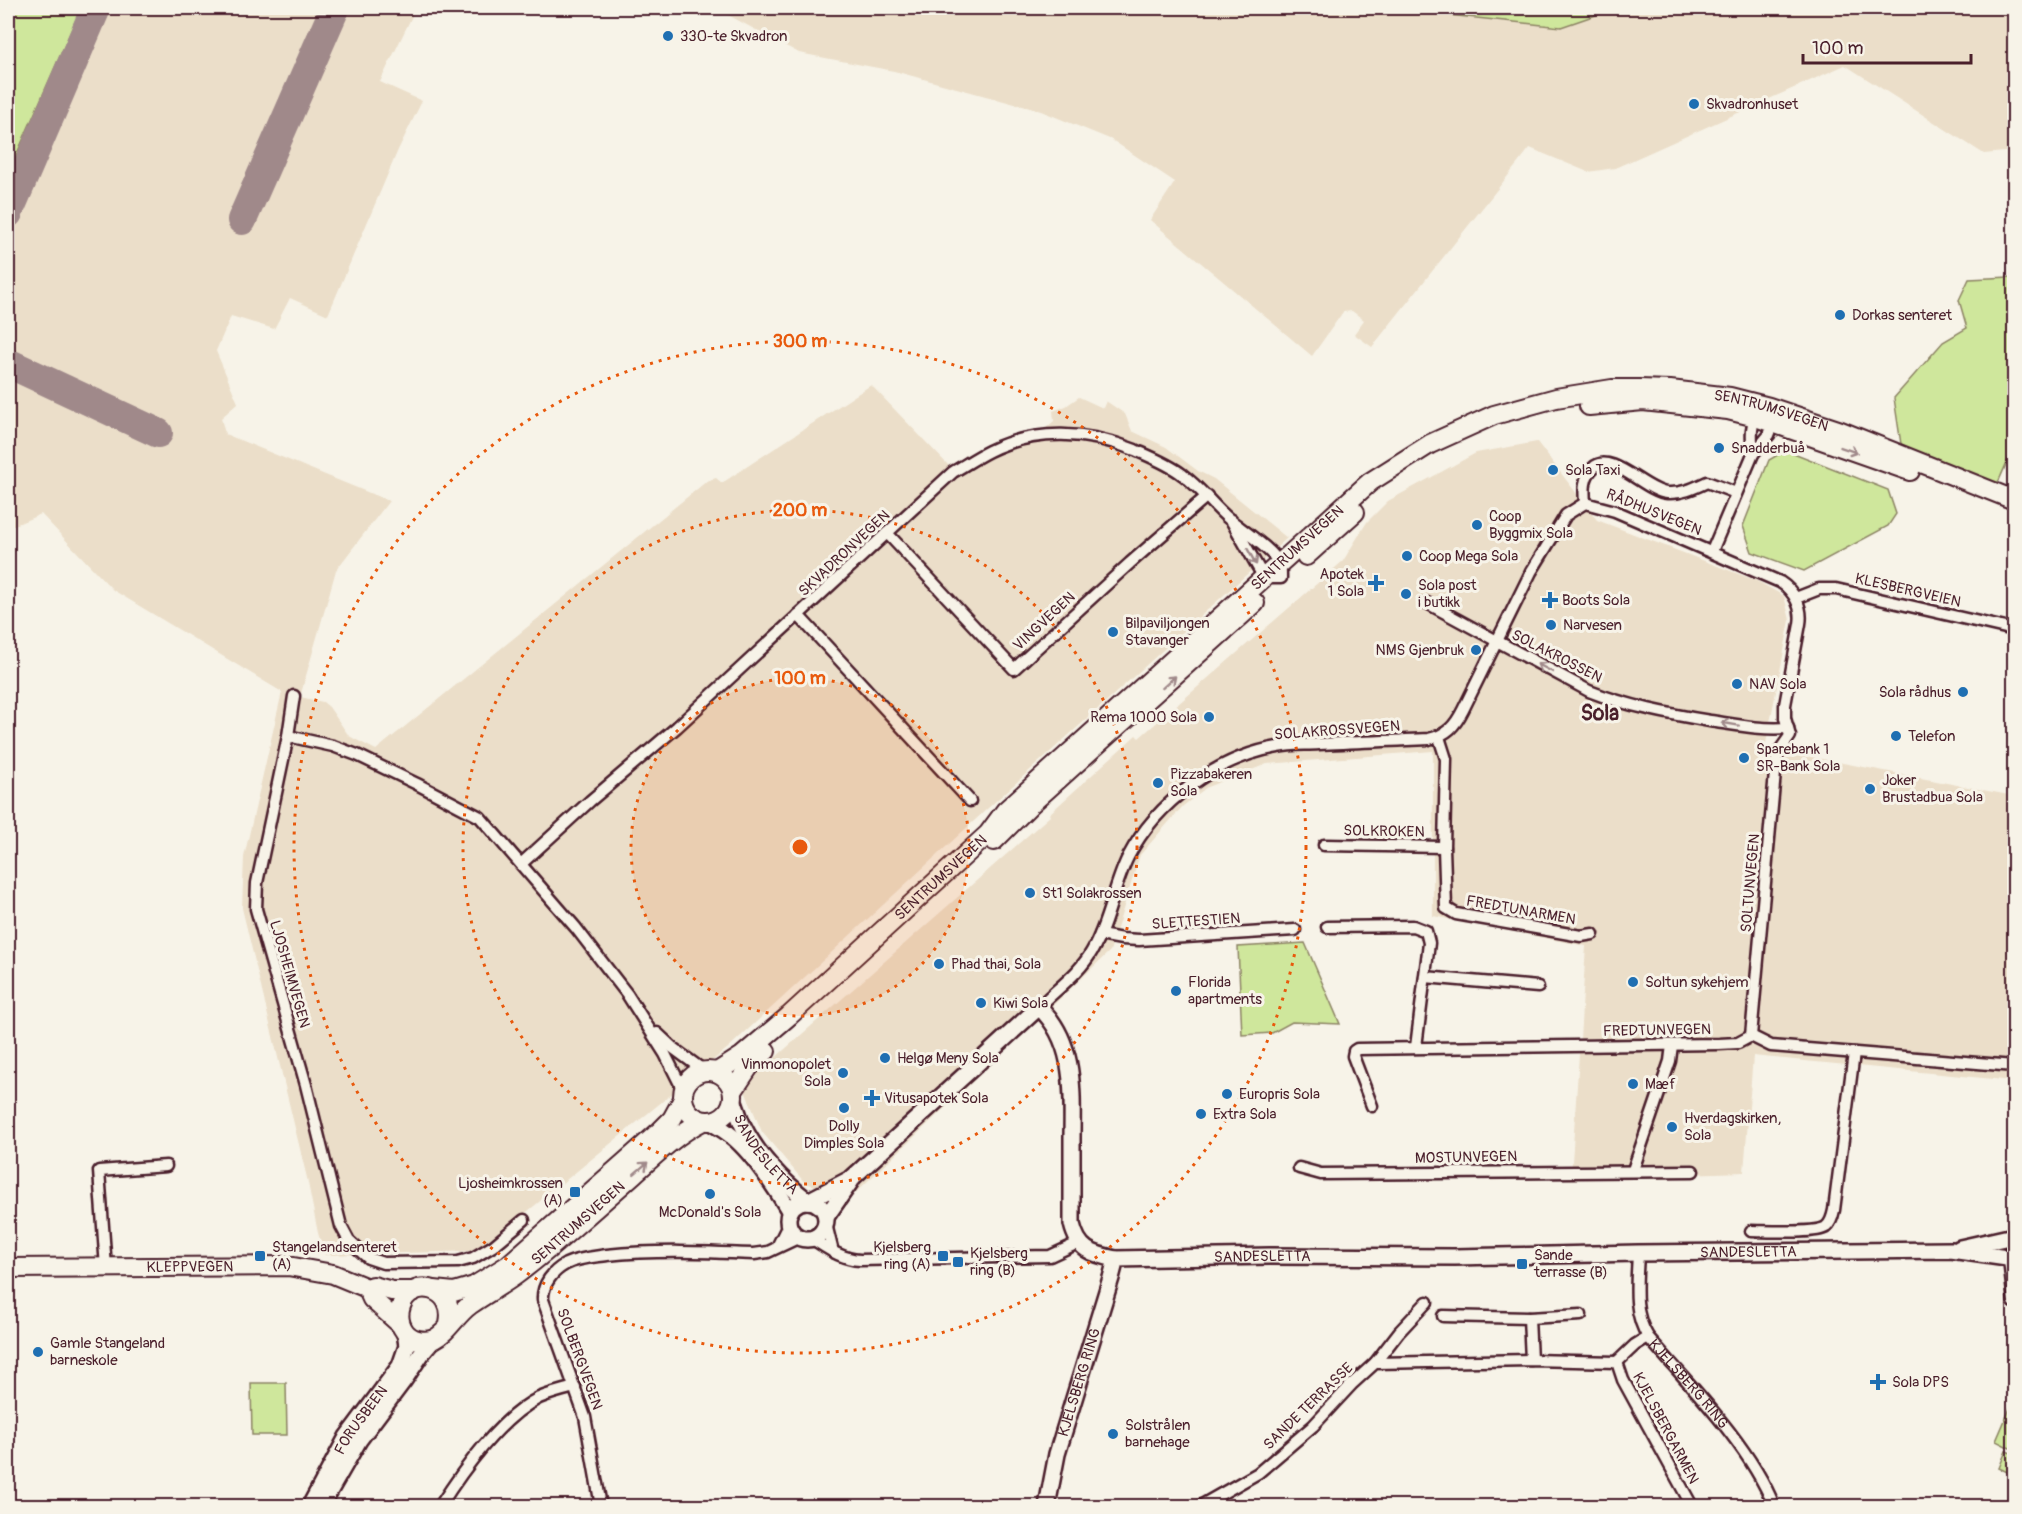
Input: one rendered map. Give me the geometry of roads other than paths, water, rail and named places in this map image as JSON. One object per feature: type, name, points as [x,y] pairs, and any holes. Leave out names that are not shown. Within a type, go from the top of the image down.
[{"type":"main road","name":"SENTRUMSVEGEN","points":[[434,1290],[454,1292],[474,1286],[508,1265],[672,1119],[690,1077],[710,1071],[742,1056],[988,834],[1005,811],[1275,573],[1378,491],[1436,454],[1498,426],[1558,410],[1611,402],[1643,401],[1728,410],[1841,431],[2014,500]]},
{"type":"main road","name":"SENTRUMSVEGEN","points":[[1766,416],[2014,508]]},
{"type":"main road","name":"SENTRUMSVEGEN","points":[[450,1324],[469,1305],[516,1275],[550,1247],[676,1137],[727,1113],[733,1095],[749,1066],[998,838],[1275,573]]},
{"type":"main road","points":[[710,1071],[730,1083],[733,1095]]},
{"type":"main road","points":[[683,1094],[689,1113],[706,1121]]},
{"type":"main road","name":"KLEPPVEGEN","points":[[8,1268],[288,1266],[333,1274],[368,1288],[373,1286],[392,1291],[414,1291]]},
{"type":"main road","points":[[368,1288],[372,1299],[403,1328],[417,1340],[434,1339],[445,1332],[450,1324],[450,1306],[445,1298],[434,1290],[424,1288],[414,1291],[407,1295],[401,1303],[399,1315],[403,1328]]},
{"type":"street","name":"RÅDHUSVEGEN","points":[[1753,454],[1752,429],[1766,416]]},
{"type":"street","name":"RÅDHUSVEGEN","points":[[1712,551],[1753,454],[1769,435],[1766,416]]},
{"type":"street","name":"SKVADRONVEGEN","points":[[521,864],[590,801],[677,727],[953,472],[990,450],[1048,435],[1083,435],[1114,442],[1166,464],[1184,475],[1231,520],[1275,573]]},
{"type":"street","points":[[1439,737],[1455,724],[1531,572],[1566,515],[1585,503],[1585,481],[1597,464],[1605,462],[1618,467],[1652,489],[1666,493],[1684,492],[1707,482],[1736,493]]},
{"type":"street","name":"VINGVEGEN","points":[[888,533],[1014,669],[1207,496]]},
{"type":"street","name":"RÅDHUSVEGEN","points":[[1585,503],[1615,511],[1712,551],[1780,582],[1796,598]]},
{"type":"street","name":"SKVADRONVEGEN","points":[[1231,520],[1254,537],[1275,573]]},
{"type":"street","name":"KLESBERGVEIEN","points":[[1796,598],[1819,589],[1836,589],[2014,630]]},
{"type":"street","points":[[1789,732],[1785,718],[1786,695],[1801,618],[1796,598]]},
{"type":"street","name":"SOLAKROSSEN","points":[[1427,603],[1589,691],[1610,699],[1688,717],[1763,730],[1789,732]]},
{"type":"street","points":[[798,615],[970,801]]},
{"type":"street","name":"LJOSHEIMVEGEN","points":[[294,696],[288,736],[257,883],[256,909],[306,1085],[341,1226],[349,1241],[358,1251],[368,1258],[383,1263],[458,1262],[473,1258],[493,1246],[524,1220]]},
{"type":"street","name":"SOLTUNVEGEN","points":[[1751,1036],[1776,762],[1789,732]]},
{"type":"street","points":[[288,736],[333,746],[357,755],[480,817],[576,928],[645,1020],[673,1048],[710,1071]]},
{"type":"street","name":"SOLKROKEN","points":[[1439,737],[1446,759],[1444,847],[1446,908]]},
{"type":"street","name":"SOLAKROSSVEGEN","points":[[1039,1007],[1082,966],[1100,935],[1128,857],[1143,833],[1165,808],[1209,774],[1247,755],[1280,746],[1439,737]]},
{"type":"street","name":"SOLKROKEN","points":[[1323,845],[1444,847]]},
{"type":"street","name":"FREDTUNARMEN","points":[[1446,908],[1456,914],[1581,936],[1593,934]]},
{"type":"street","points":[[1327,927],[1413,926],[1426,931],[1429,943],[1416,1047]]},
{"type":"street","name":"SLETTESTIEN","points":[[1100,935],[1139,940],[1295,930]]},
{"type":"street","points":[[1425,977],[1538,987]]},
{"type":"street","points":[[806,1238],[850,1259],[861,1260],[1050,1256],[1078,1243],[1072,1224],[1071,1070],[1057,1029],[1039,1007]]},
{"type":"street","name":"SANDESLETTA","points":[[808,1201],[852,1178],[1039,1007]]},
{"type":"street","points":[[645,1020],[683,1094]]},
{"type":"street","points":[[1751,1036],[1771,1046],[2014,1066]]},
{"type":"street","name":"FREDTUNVEGEN","points":[[1372,1106],[1353,1056],[1354,1051],[1360,1048],[1738,1043],[1751,1036]]},
{"type":"street","points":[[1634,1170],[1670,1061],[1672,1045]]},
{"type":"street","points":[[1750,1231],[1815,1230],[1826,1227],[1830,1222],[1834,1210],[1854,1053]]},
{"type":"street","name":"SANDESLETTA","points":[[733,1095],[743,1126],[756,1147],[789,1187],[808,1201]]},
{"type":"street","name":"SANDESLETTA","points":[[706,1121],[730,1134],[774,1184],[789,1218],[791,1229],[806,1238],[821,1233],[826,1220],[852,1178]]},
{"type":"street","points":[[106,1268],[99,1171],[166,1166]]},
{"type":"street","name":"MOSTUNVEGEN","points":[[1299,1168],[1321,1174],[1693,1171]]},
{"type":"street","name":"SANDESLETTA","points":[[789,1218],[800,1202],[808,1201],[817,1203],[823,1209],[826,1220]]},
{"type":"street","points":[[777,1247],[789,1218]]},
{"type":"street","points":[[826,1220],[833,1252]]},
{"type":"street","name":"SANDESLETTA","points":[[1951,1250],[2012,1232]]},
{"type":"street","name":"SANDESLETTA","points":[[2010,1261],[2004,1247],[2012,1232]]},
{"type":"street","name":"SOLBERGVEGEN","points":[[601,1506],[589,1433],[575,1387],[543,1300],[546,1281],[565,1264],[591,1257],[641,1252],[754,1254],[768,1252],[806,1238]]},
{"type":"street","name":"SANDESLETTA","points":[[1078,1243],[1093,1252],[1116,1259],[1951,1250],[2010,1261]]},
{"type":"street","name":"KJELSBERG RING","points":[[1638,1253],[1638,1320],[1647,1337],[1736,1440],[1764,1483],[1774,1506]]},
{"type":"street","name":"KJELSBERG RING","points":[[1047,1506],[1057,1454],[1116,1259]]},
{"type":"street","points":[[2010,1261],[2014,1302]]},
{"type":"street","name":"SANDE TERRASSE","points":[[1200,1506],[1258,1473],[1312,1426],[1375,1363],[1399,1332],[1427,1302]]},
{"type":"street","points":[[1443,1316],[1529,1318],[1581,1315]]},
{"type":"street","points":[[1529,1318],[1530,1359]]},
{"type":"street","name":"FORUSBEEN","points":[[310,1506],[347,1437],[400,1366],[407,1346],[403,1328]]},
{"type":"street","points":[[1617,1362],[1647,1337]]},
{"type":"street","name":"FORUSBEEN","points":[[320,1506],[359,1440],[434,1339]]},
{"type":"street","name":"SANDE TERRASSE","points":[[1375,1363],[1530,1359],[1617,1362]]},
{"type":"street","name":"KJELSBERGARMEN","points":[[1617,1362],[1623,1380],[1692,1506]]},
{"type":"street","points":[[440,1506],[476,1456],[513,1417],[538,1398],[575,1387]]},
{"type":"place","name":"330-te Skvadron","points":[[668,36]]},
{"type":"place","name":"Skvadronhuset","points":[[1694,104]]},
{"type":"place","name":"Dorkas senteret","points":[[1840,315]]},
{"type":"place","name":"Snadderbuå","points":[[1719,448]]},
{"type":"place","name":"Sola Taxi","points":[[1553,470]]},
{"type":"place","name":"Coop Byggmix Sola","points":[[1477,525]]},
{"type":"place","name":"Coop Mega Sola","points":[[1407,556]]},
{"type":"place","name":"Apotek 1 Sola","points":[[1376,583]]},
{"type":"place","name":"Sola post i butikk","points":[[1406,594]]},
{"type":"place","name":"Boots Sola","points":[[1550,600]]},
{"type":"place","name":"Narvesen","points":[[1551,625]]},
{"type":"place","name":"Bilpaviljongen Stavanger","points":[[1113,632]]},
{"type":"place","name":"NMS Gjenbruk","points":[[1476,650]]},
{"type":"place","name":"NAV Sola","points":[[1737,684]]},
{"type":"place","name":"Sola rådhus","points":[[1963,692]]},
{"type":"place","name":"Rema 1000 Sola","points":[[1209,717]]},
{"type":"place","name":"Telefon","points":[[1896,736]]},
{"type":"place","name":"Sparebank 1 SR-Bank Sola","points":[[1744,758]]},
{"type":"place","name":"Pizzabakeren Sola","points":[[1158,783]]},
{"type":"place","name":"Joker Brustadbua Sola","points":[[1870,789]]},
{"type":"place","name":"St1 Solakrossen","points":[[1030,893]]},
{"type":"place","name":"Phad thai, Sola","points":[[939,964]]},
{"type":"place","name":"Soltun sykehjem","points":[[1633,982]]},
{"type":"place","name":"Florida apartments","points":[[1176,991]]},
{"type":"place","name":"Kiwi Sola","points":[[981,1003]]},
{"type":"place","name":"Helgø Meny Sola","points":[[885,1058]]},
{"type":"place","name":"Vinmonopolet Sola","points":[[843,1073]]},
{"type":"place","name":"Mæf","points":[[1633,1084]]},
{"type":"place","name":"Europris Sola","points":[[1227,1094]]},
{"type":"place","name":"Vitusapotek Sola","points":[[872,1098]]},
{"type":"place","name":"Dolly Dimples Sola","points":[[844,1108]]},
{"type":"place","name":"Extra Sola","points":[[1201,1114]]},
{"type":"place","name":"Hverdagskirken, Sola","points":[[1672,1127]]},
{"type":"place","name":"Ljosheimkrossen (A)","points":[[575,1192]]},
{"type":"place","name":"McDonald's Sola","points":[[710,1194]]},
{"type":"place","name":"Stangelandsenteret (A)","points":[[260,1256]]},
{"type":"place","name":"Kjelsberg ring (A)","points":[[943,1256]]},
{"type":"place","name":"Kjelsberg ring (B)","points":[[958,1262]]},
{"type":"place","name":"Sande terrasse (B)","points":[[1522,1264]]},
{"type":"place","name":"Gamle Stangeland barneskole","points":[[38,1352]]},
{"type":"place","name":"Sola DPS","points":[[1878,1382]]},
{"type":"place","name":"Solstrålen barnehage","points":[[1113,1434]]},
{"type":"district","name":"Sola","points":[[1600,713]]}]
